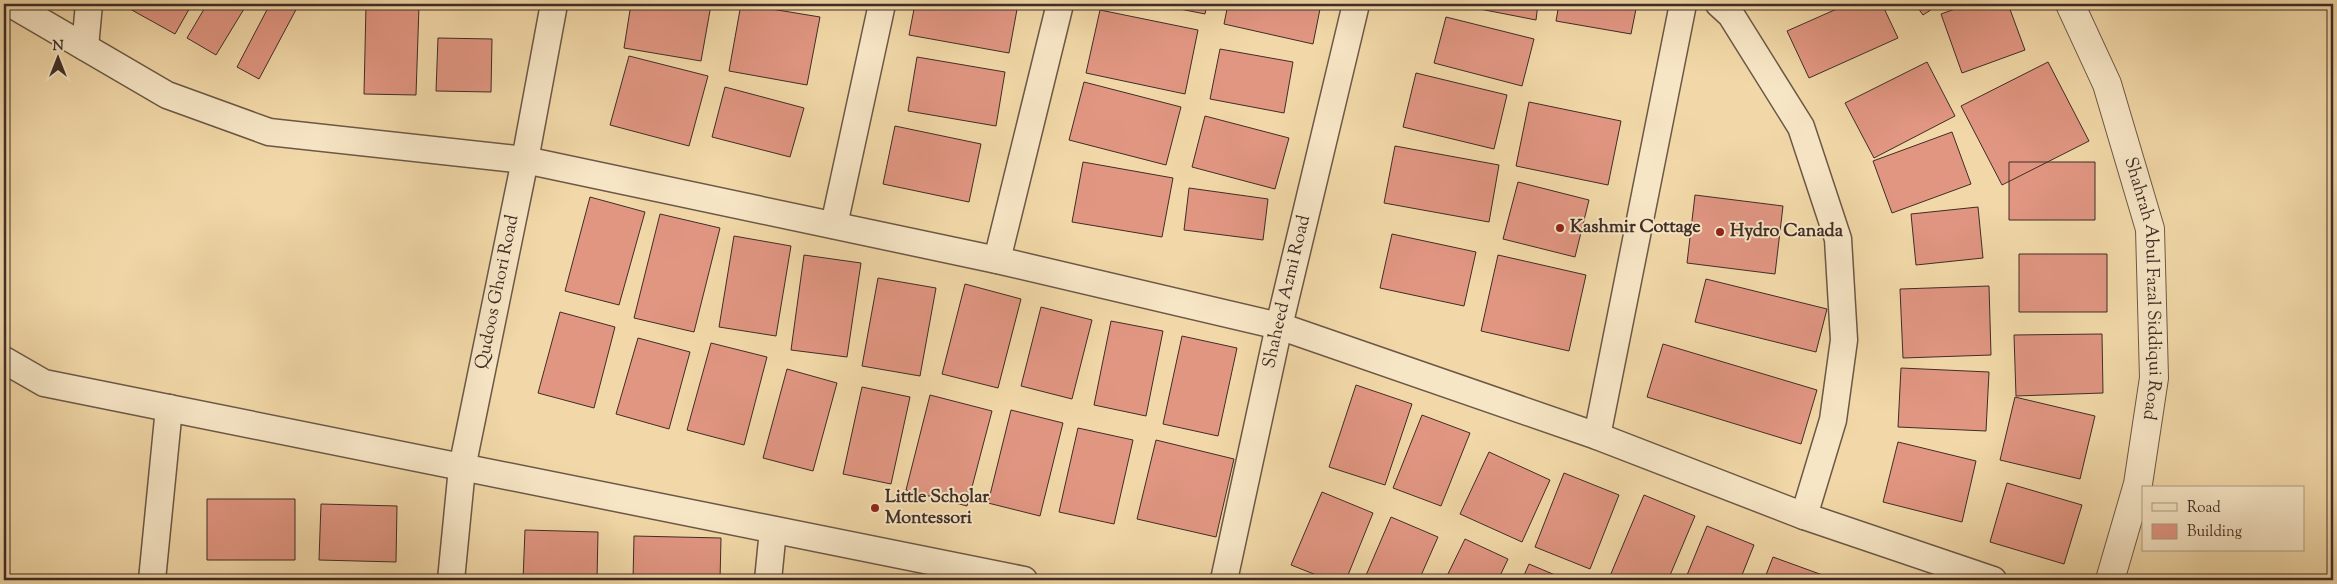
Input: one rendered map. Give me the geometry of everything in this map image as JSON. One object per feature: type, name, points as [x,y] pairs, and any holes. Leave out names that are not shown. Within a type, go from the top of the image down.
[{"type":"street","points":[[12,4],[167,95],[269,132],[525,160],[998,260],[1279,326],[1597,436],[1804,516],[1992,580]]},
{"type":"street","points":[[85,47],[89,4]]},
{"type":"street","name":"Qudoos Ghori Road","points":[[452,580],[462,468],[525,160],[554,4]]},
{"type":"street","points":[[834,225],[882,4]]},
{"type":"street","points":[[998,260],[1060,4]]},
{"type":"street","name":"Shaheed Azmi Road","points":[[1224,580],[1279,326],[1356,4]]},
{"type":"street","points":[[1597,436],[1683,4]]},
{"type":"street","points":[[1719,4],[1731,15],[1801,127],[1838,239],[1844,340],[1833,420],[1804,516]]},
{"type":"street","name":"Shahrah Abul Fazal Siddiqui Road","points":[[2070,4],[2107,84],[2150,229],[2154,378],[2138,484],[2110,580]]},
{"type":"street","points":[[4,360],[44,383],[1024,580]]},
{"type":"street","points":[[152,580],[169,408]]},
{"type":"street","points":[[768,580],[773,530]]},
{"type":"building","points":[[121,4],[192,4],[175,34]]},
{"type":"building","points":[[207,4],[247,4],[216,55],[187,38]]},
{"type":"building","points":[[270,4],[299,4],[259,79],[237,67]]},
{"type":"building","points":[[631,4],[711,5],[701,61],[624,48]]},
{"type":"building","points":[[741,4],[820,17],[807,85],[729,71]]},
{"type":"building","points":[[915,4],[1018,4],[1009,53],[909,35]]},
{"type":"building","points":[[1155,4],[1207,4],[1205,14]]},
{"type":"building","points":[[1228,4],[1321,4],[1313,44],[1224,24]]},
{"type":"building","points":[[1454,4],[1538,4],[1536,20]]},
{"type":"building","points":[[1559,4],[1637,4],[1631,34],[1556,21]]},
{"type":"building","points":[[1848,4],[1882,4],[1898,38],[1809,78],[1787,31]]},
{"type":"building","points":[[1915,4],[1940,4],[1923,15]]},
{"type":"building","points":[[1969,4],[2008,4],[2025,50],[1962,73],[1941,14]]},
{"type":"building","points":[[366,5],[419,6],[416,95],[364,94]]},
{"type":"building","points":[[1100,10],[1198,30],[1185,94],[1086,73]]},
{"type":"building","points":[[1446,17],[1534,39],[1522,86],[1434,63]]},
{"type":"building","points":[[438,38],[492,39],[491,92],[436,91]]},
{"type":"building","points":[[1220,49],[1293,62],[1284,113],[1210,99]]},
{"type":"building","points":[[629,56],[708,76],[689,146],[610,125]]},
{"type":"building","points":[[917,57],[1005,72],[996,126],[908,111]]},
{"type":"building","points":[[1927,62],[1955,116],[1874,158],[1845,103]]},
{"type":"building","points":[[2048,62],[2089,141],[2002,185],[1961,106]]},
{"type":"building","points":[[1416,73],[1507,95],[1494,149],[1403,127]]},
{"type":"building","points":[[1084,82],[1181,107],[1166,165],[1069,140]]},
{"type":"building","points":[[725,87],[804,108],[790,157],[712,137]]},
{"type":"building","points":[[1529,102],[1621,121],[1608,185],[1516,166]]},
{"type":"building","points":[[1205,116],[1289,138],[1275,189],[1192,167]]},
{"type":"building","points":[[895,126],[981,144],[969,202],[883,184]]},
{"type":"building","points":[[1952,132],[1971,184],[1892,213],[1873,161]]},
{"type":"building","points":[[1395,146],[1499,165],[1489,222],[1384,203]]},
{"type":"building","points":[[1083,162],[1173,178],[1162,237],[1072,222]]},
{"type":"building","points":[[2009,162],[2095,162],[2095,220],[2009,220]]},
{"type":"building","points":[[1518,182],[1589,200],[1575,257],[1503,239]]},
{"type":"building","points":[[1189,188],[1268,199],[1263,240],[1184,230]]},
{"type":"building","points":[[1695,195],[1783,206],[1775,274],[1687,263]]},
{"type":"building","points":[[590,197],[645,212],[619,305],[565,291]]},
{"type":"building","points":[[1978,207],[1983,258],[1916,265],[1911,214]]},
{"type":"building","points":[[660,214],[720,228],[694,332],[634,318]]},
{"type":"building","points":[[1392,234],[1476,252],[1464,306],[1380,288]]},
{"type":"building","points":[[734,236],[791,246],[776,336],[719,327]]},
{"type":"building","points":[[2019,254],[2107,254],[2107,312],[2019,312]]},
{"type":"building","points":[[804,255],[861,263],[847,357],[791,350]]},
{"type":"building","points":[[1498,255],[1586,275],[1569,351],[1481,331]]},
{"type":"building","points":[[878,278],[936,288],[920,376],[862,366]]},
{"type":"building","points":[[1706,279],[1827,309],[1816,352],[1695,322]]},
{"type":"building","points":[[965,284],[1021,299],[998,388],[942,374]]},
{"type":"building","points":[[1989,286],[1991,355],[1903,358],[1900,289]]},
{"type":"building","points":[[1041,307],[1092,320],[1072,399],[1021,386]]},
{"type":"building","points":[[560,312],[615,327],[594,408],[538,393]]},
{"type":"building","points":[[1111,321],[1163,331],[1146,416],[1094,405]]},
{"type":"building","points":[[2102,334],[2103,393],[2016,396],[2014,335]]},
{"type":"building","points":[[1182,336],[1237,348],[1218,436],[1163,424]]},
{"type":"building","points":[[638,338],[690,352],[669,429],[616,414]]},
{"type":"building","points":[[711,343],[767,357],[744,445],[687,430]]},
{"type":"building","points":[[1663,344],[1817,390],[1801,444],[1647,397]]},
{"type":"building","points":[[1901,368],[1989,372],[1986,431],[1898,427]]},
{"type":"building","points":[[787,369],[837,383],[813,471],[763,458]]},
{"type":"building","points":[[1356,385],[1412,404],[1385,485],[1329,467]]},
{"type":"building","points":[[862,387],[910,397],[891,484],[843,474]]},
{"type":"building","points":[[930,395],[992,411],[967,506],[906,490]]},
{"type":"building","points":[[2015,397],[2095,416],[2080,479],[2000,460]]},
{"type":"building","points":[[1011,410],[1063,423],[1040,516],[988,503]]},
{"type":"building","points":[[1422,415],[1470,433],[1441,506],[1393,488]]},
{"type":"building","points":[[1078,428],[1133,440],[1114,524],[1059,512]]},
{"type":"building","points":[[1156,440],[1234,459],[1216,537],[1137,519]]},
{"type":"building","points":[[1898,442],[1976,461],[1962,522],[1883,502]]},
{"type":"building","points":[[1489,452],[1550,480],[1522,542],[1460,514]]},
{"type":"building","points":[[1564,473],[1619,495],[1590,569],[1535,547]]},
{"type":"building","points":[[2007,483],[2082,505],[2064,564],[1990,542]]},
{"type":"building","points":[[1322,492],[1373,513],[1346,580],[1329,580],[1291,565]]},
{"type":"building","points":[[1644,495],[1695,516],[1668,580],[1619,580],[1610,576]]},
{"type":"building","points":[[207,499],[295,499],[295,560],[207,560]]},
{"type":"building","points":[[321,504],[397,506],[396,562],[319,560]]},
{"type":"building","points":[[1391,517],[1438,537],[1419,580],[1364,580]]},
{"type":"building","points":[[1707,526],[1754,545],[1740,580],[1685,580]]},
{"type":"building","points":[[525,530],[598,532],[597,580],[523,580]]},
{"type":"building","points":[[634,536],[721,538],[720,580],[633,580]]},
{"type":"building","points":[[1465,539],[1508,559],[1498,580],[1445,580]]},
{"type":"building","points":[[1773,557],[1828,577],[1827,580],[1764,580]]},
{"type":"building","points":[[1529,564],[1567,580],[1522,580]]},
{"type":"place","name":"Kashmir Cottage","points":[[1560,228]]},
{"type":"place","name":"Hydro Canada","points":[[1720,232]]},
{"type":"place","name":"Little Scholar Montessori","points":[[875,508]]}]
